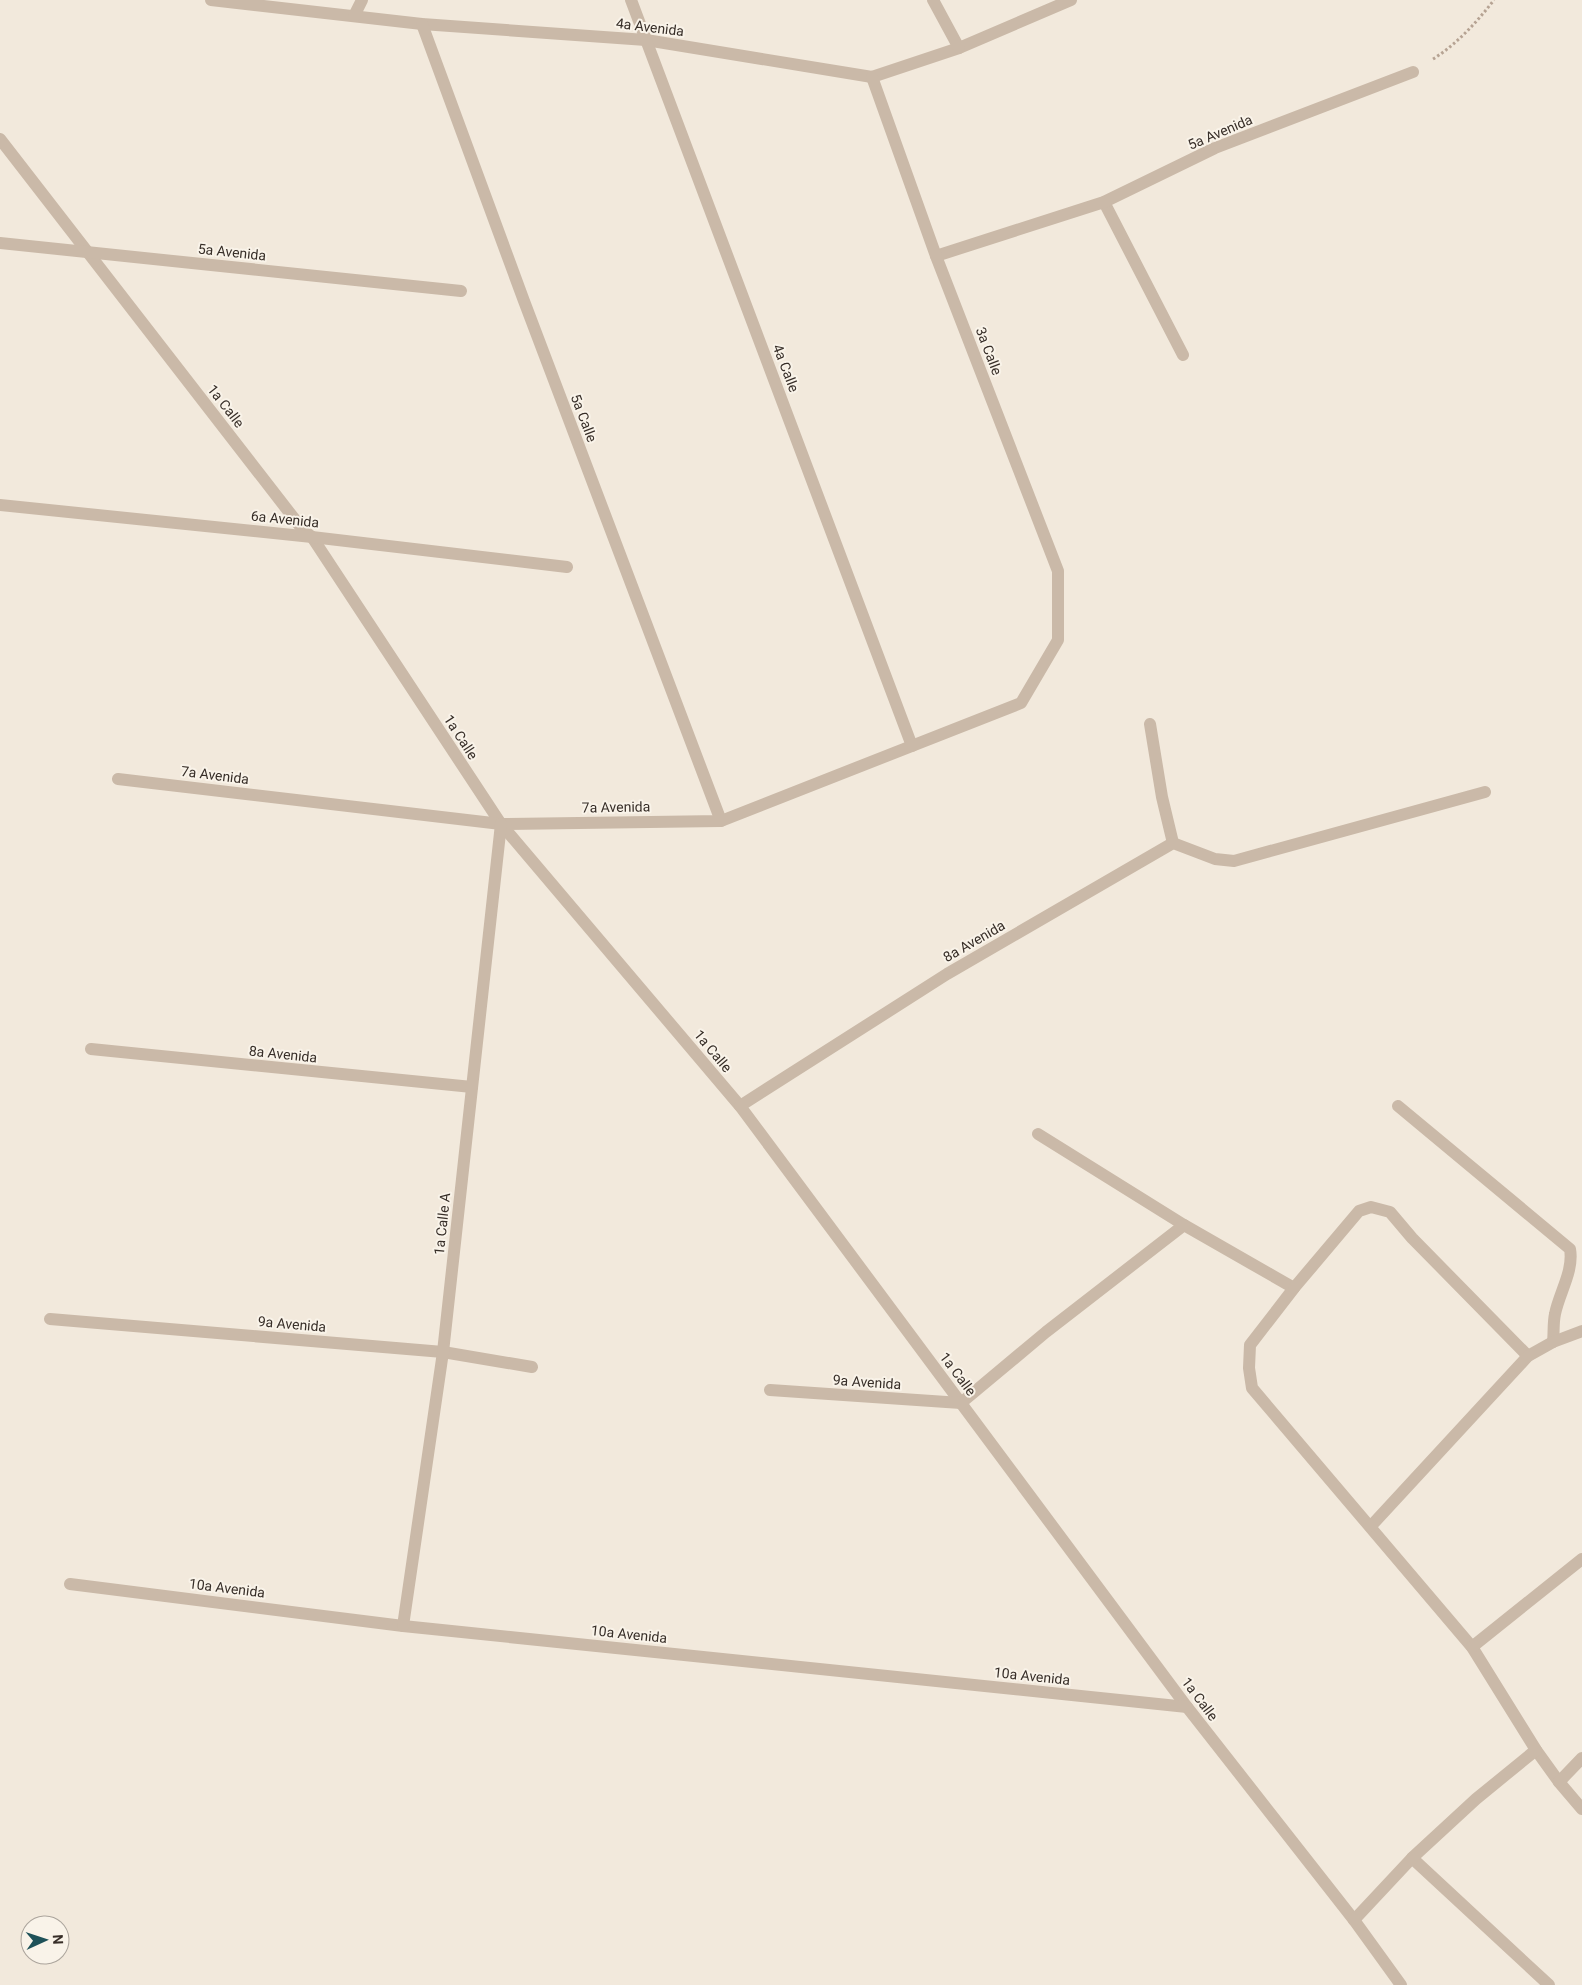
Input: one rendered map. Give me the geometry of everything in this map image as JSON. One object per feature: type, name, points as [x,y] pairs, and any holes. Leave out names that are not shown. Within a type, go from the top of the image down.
[{"type":"street","name":"4a Avenida","points":[[211,0],[422,24],[646,40],[872,77],[959,48],[1071,0]]},
{"type":"street","points":[[354,16],[362,0]]},
{"type":"street","name":"4a Calle","points":[[631,0],[912,746]]},
{"type":"street","points":[[933,0],[959,48]]},
{"type":"street","name":"5a Calle","points":[[422,24],[524,301],[721,820]]},
{"type":"street","name":"5a Avenida","points":[[936,256],[1104,202],[1215,148],[1413,72]]},
{"type":"street","name":"3a Calle","points":[[872,77],[936,256],[1058,571],[1058,640]]},
{"type":"street","name":"1a Calle","points":[[0,139],[303,530],[312,537],[501,824],[740,1106],[1187,1707],[1354,1920],[1402,1985]]},
{"type":"street","points":[[1104,202],[1182,354]]},
{"type":"street","name":"5a Avenida","points":[[0,243],[461,291]]},
{"type":"street","name":"6a Avenida","points":[[0,504],[312,537],[567,567]]},
{"type":"street","name":"7a Avenida","points":[[118,779],[501,824],[721,820],[1021,703],[1058,640]]},
{"type":"street","points":[[1150,724],[1172,843],[1215,860],[1234,861],[1485,792]]},
{"type":"street","name":"1a Calle A","points":[[403,1626],[443,1352],[501,824]]},
{"type":"street","name":"8a Avenida","points":[[740,1106],[947,974],[1172,843]]},
{"type":"street","name":"8a Avenida","points":[[90,1049],[472,1087]]},
{"type":"street","points":[[1398,1106],[1570,1249],[1570,1267],[1554,1315],[1553,1342]]},
{"type":"street","points":[[1038,1134],[1184,1225],[1294,1288]]},
{"type":"street","points":[[1528,1356],[1412,1238],[1390,1212],[1371,1207],[1359,1212],[1294,1288],[1250,1345],[1249,1368],[1252,1388],[1472,1647],[1536,1750],[1559,1782],[1582,1809]]},
{"type":"street","points":[[961,1403],[1046,1332],[1184,1225]]},
{"type":"street","name":"9a Avenida","points":[[50,1319],[443,1352],[532,1367]]},
{"type":"street","points":[[1371,1526],[1528,1356],[1553,1342],[1582,1331]]},
{"type":"street","name":"9a Avenida","points":[[770,1390],[961,1403]]},
{"type":"street","points":[[1472,1647],[1582,1559]]},
{"type":"street","name":"10a Avenida","points":[[70,1584],[403,1626],[1187,1707]]},
{"type":"street","points":[[1354,1920],[1412,1858],[1476,1799],[1536,1750]]},
{"type":"street","points":[[1559,1782],[1582,1758]]},
{"type":"street","points":[[1412,1858],[1549,1985]]},
{"type":"path","points":[[1413,72],[1460,38],[1494,0]]}]
